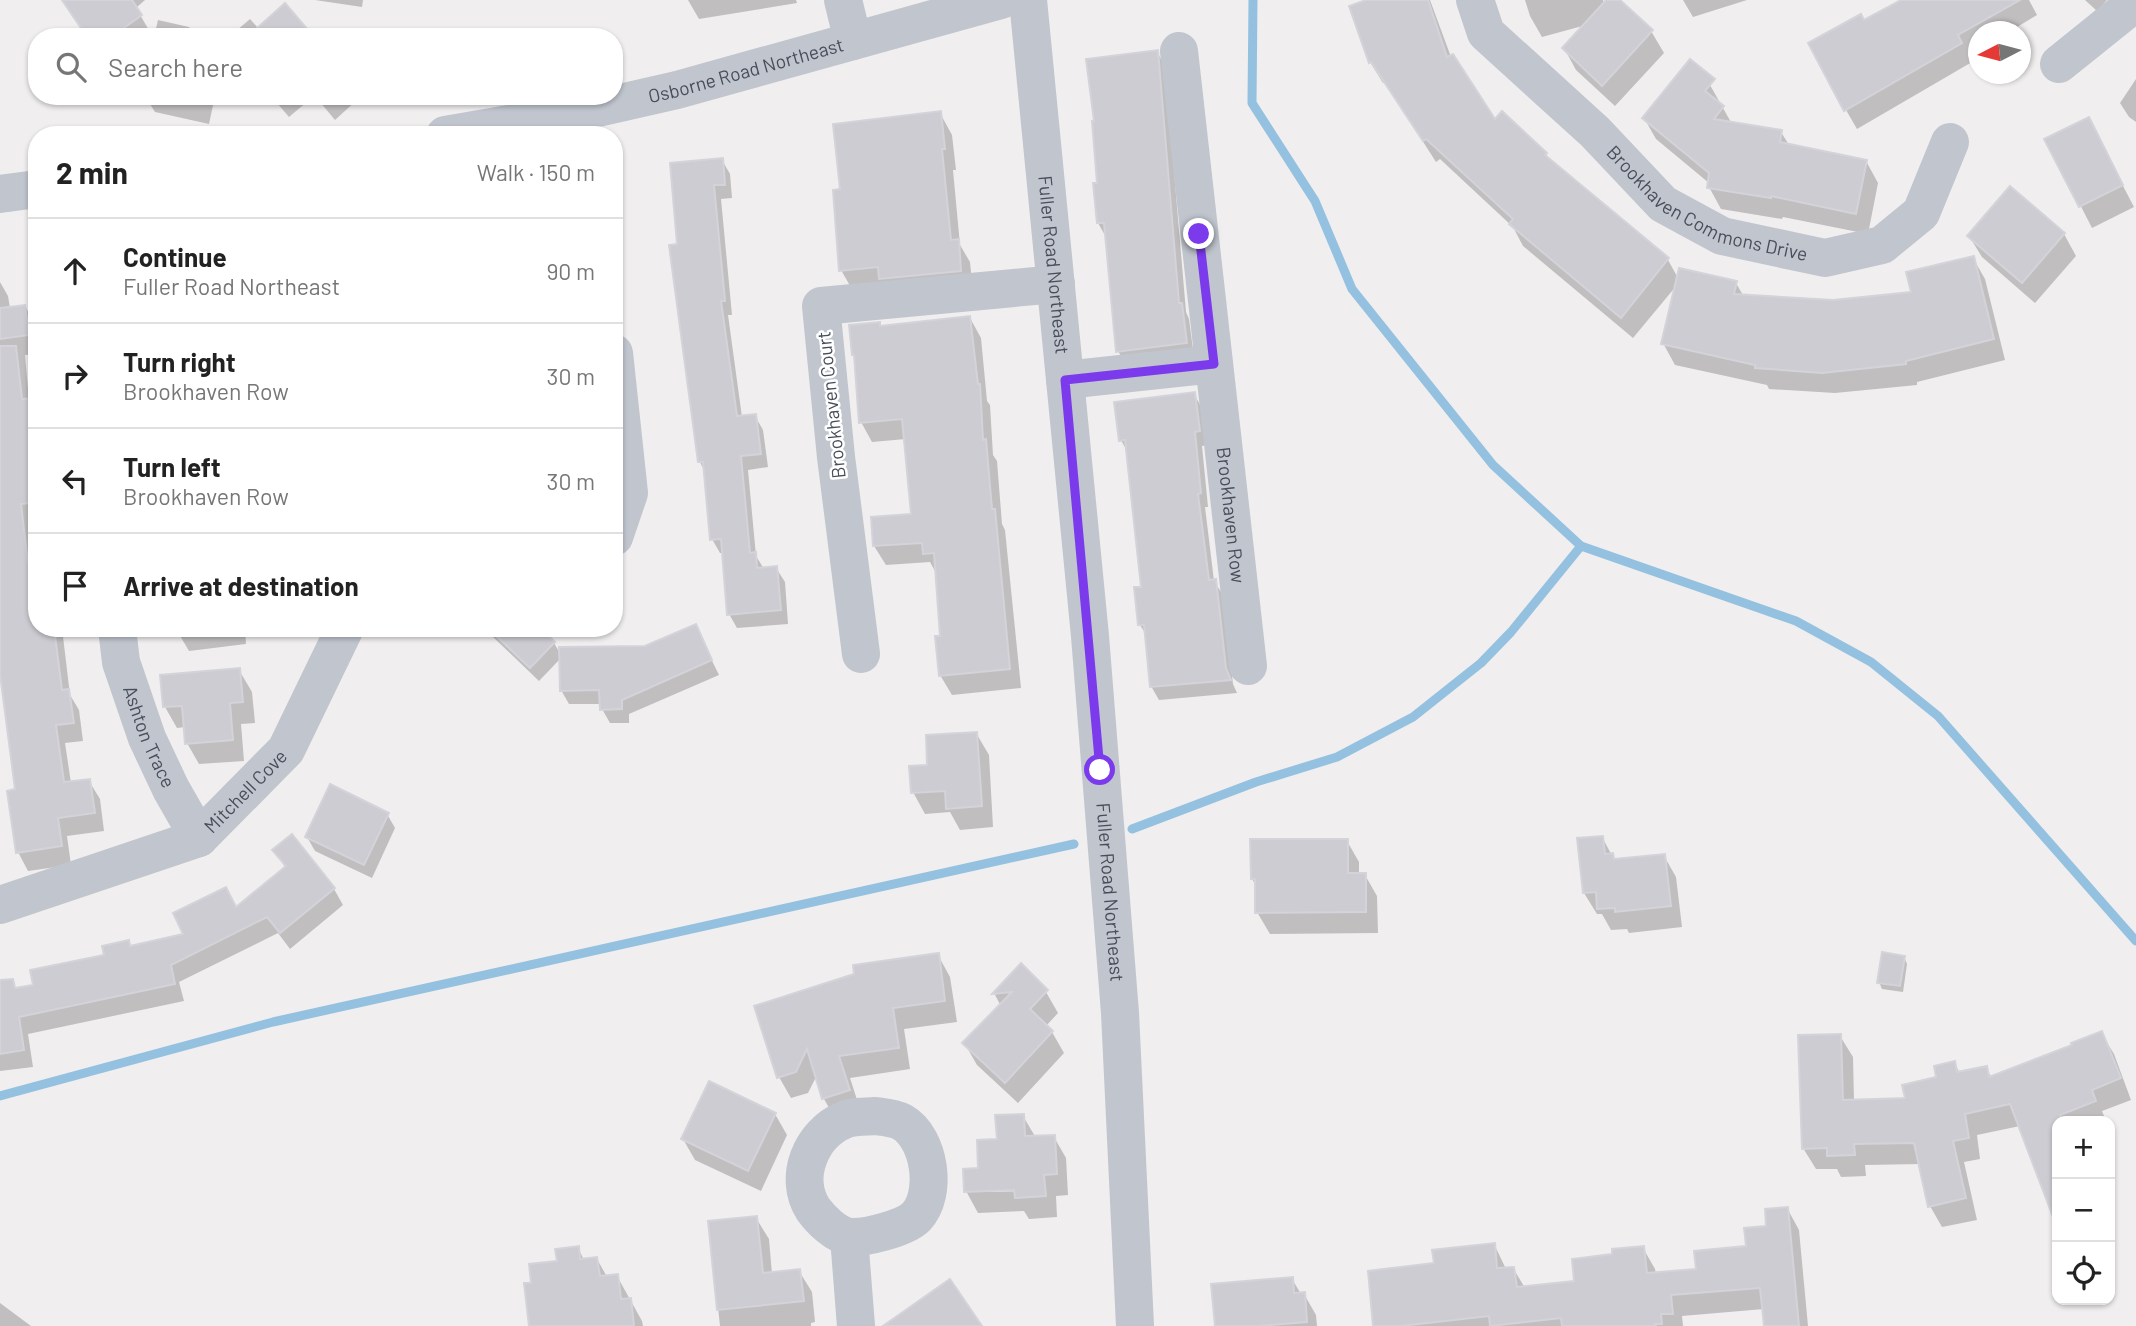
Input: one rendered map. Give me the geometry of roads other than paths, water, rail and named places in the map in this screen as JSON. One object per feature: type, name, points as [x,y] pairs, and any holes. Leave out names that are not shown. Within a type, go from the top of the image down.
[{"type":"street","points":[[843,0],[853,41]]},
{"type":"street","name":"Osborne Road Northeast","points":[[554,126],[591,123],[720,79],[1001,0]]},
{"type":"street","name":"Fuller Road Northeast","points":[[1028,0],[1090,636],[1119,1013],[1135,1326]]},
{"type":"street","name":"Brookhaven Commons Drive","points":[[1475,0],[1486,33],[1595,132],[1663,204],[1722,236],[1825,258],[1882,245],[1921,214],[1950,142]]},
{"type":"street","points":[[2059,64],[2136,2]]},
{"type":"street","name":"Brookhaven Row","points":[[1179,51],[1248,666]]},
{"type":"street","points":[[0,194],[28,190]]},
{"type":"street","name":"Brookhaven Court","points":[[861,654],[836,457],[821,306],[1056,284]]},
{"type":"street","points":[[1065,380],[1214,364]]},
{"type":"street","points":[[623,437],[629,493],[623,511]]},
{"type":"street","name":"Ashton Trace","points":[[118,637],[121,662],[147,737],[171,789],[199,838]]},
{"type":"street","name":"Mitchell Cove","points":[[0,905],[199,838],[286,750],[341,637]]},
{"type":"street","points":[[849,1237],[856,1326]]},
{"type":"waterway","points":[[1253,0],[1252,103],[1315,201],[1352,289],[1493,465],[1581,546],[1796,621],[1871,662],[1938,716],[2136,941]]},
{"type":"waterway","points":[[1132,829],[1256,782],[1337,757],[1413,717],[1481,663],[1511,632],[1581,546]]},
{"type":"waterway","points":[[0,1096],[273,1022],[1074,844]]}]
